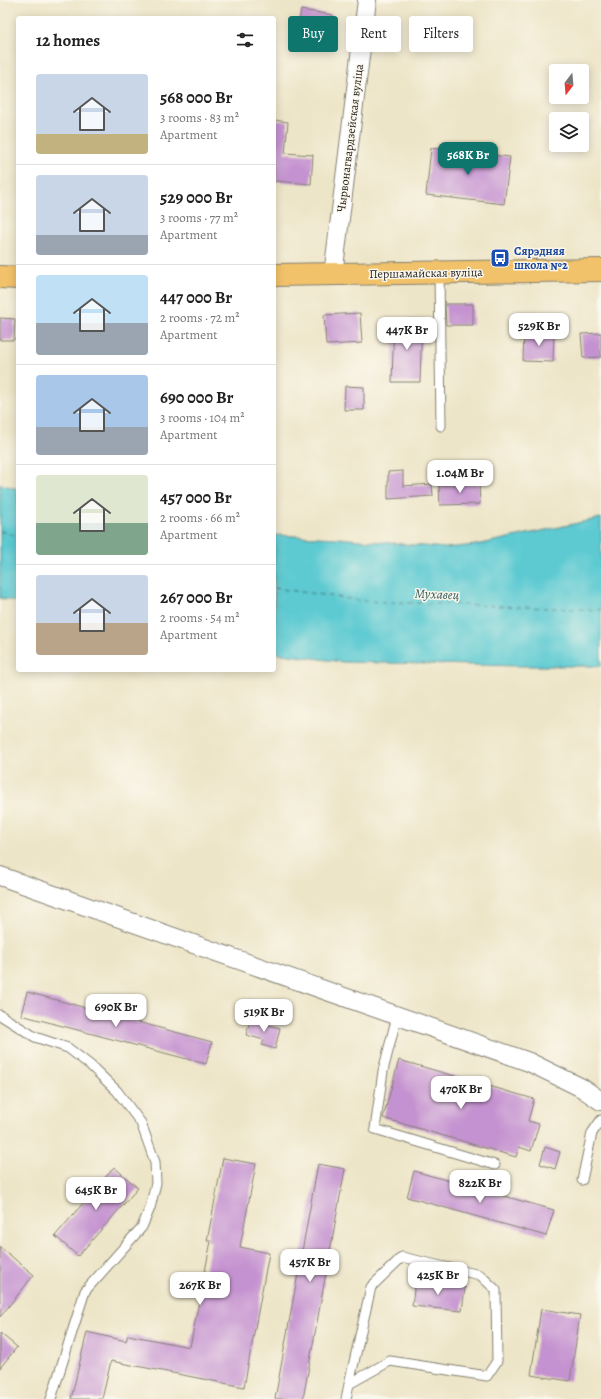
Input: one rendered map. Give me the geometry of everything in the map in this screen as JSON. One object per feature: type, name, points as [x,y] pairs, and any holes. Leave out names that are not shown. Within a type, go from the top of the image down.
[{"type":"main road","name":"Першамайская вуліца","points":[[276,275],[601,270]]},
{"type":"main road","points":[[0,278],[16,278]]},
{"type":"street","name":"Чырвонагвардзейская вуліца","points":[[333,275],[366,0]]},
{"type":"street","points":[[0,876],[529,1062],[582,1088],[601,1101]]},
{"type":"lane","points":[[439,273],[441,426]]},
{"type":"lane","points":[[0,1016],[35,1037],[68,1048],[90,1065],[117,1091],[141,1123],[155,1162],[156,1183],[150,1208],[142,1227],[84,1291],[51,1399]]},
{"type":"lane","points":[[397,1016],[383,1071],[375,1129],[495,1165]]},
{"type":"lane","points":[[582,1180],[592,1133],[601,1120]]},
{"type":"lane","points":[[346,1399],[349,1384],[371,1287],[402,1257],[480,1275],[496,1290],[497,1362],[487,1376],[390,1361],[349,1384]]},
{"type":"water","points":[[0,484],[16,488],[16,602],[0,598]]},
{"type":"water","name":"Мухавец","points":[[601,518],[601,666],[518,666],[343,662],[276,653],[276,535],[338,538],[445,548],[476,545]]},
{"type":"building","points":[[301,10],[333,15],[333,16],[300,16]]},
{"type":"building","points":[[276,120],[288,122],[285,153],[313,155],[311,184],[276,181]]},
{"type":"building","points":[[431,148],[510,157],[504,204],[426,195]]},
{"type":"building","points":[[445,304],[473,304],[473,325],[446,325]]},
{"type":"building","points":[[360,313],[362,343],[326,345],[324,315]]},
{"type":"building","points":[[0,318],[15,319],[14,340],[0,340]]},
{"type":"building","points":[[394,320],[422,320],[420,382],[392,382]]},
{"type":"building","points":[[524,333],[554,333],[553,362],[523,361]]},
{"type":"building","points":[[601,333],[601,357],[583,358],[581,334]]},
{"type":"building","points":[[345,386],[364,387],[364,410],[344,410]]},
{"type":"building","points":[[403,471],[403,486],[432,484],[433,496],[388,499],[388,472]]},
{"type":"building","points":[[479,484],[480,504],[440,505],[439,485]]},
{"type":"building","points":[[27,992],[212,1042],[206,1064],[21,1015]]},
{"type":"building","points":[[250,1020],[280,1028],[275,1049],[262,1045],[264,1040],[246,1035]]},
{"type":"building","points":[[399,1060],[534,1099],[528,1121],[539,1124],[531,1151],[519,1147],[516,1157],[383,1118]]},
{"type":"building","points":[[545,1147],[560,1152],[555,1169],[540,1164]]},
{"type":"building","points":[[223,1158],[256,1164],[240,1247],[269,1253],[244,1387],[111,1361],[102,1399],[71,1399],[87,1332],[126,1341],[128,1335],[190,1347],[211,1241],[207,1241]]},
{"type":"building","points":[[318,1164],[345,1169],[303,1399],[275,1399]]},
{"type":"building","points":[[114,1167],[138,1188],[78,1256],[55,1236]]},
{"type":"building","points":[[414,1171],[554,1210],[546,1236],[407,1197]]},
{"type":"building","points":[[0,1247],[34,1275],[0,1317]]},
{"type":"building","points":[[415,1282],[465,1287],[462,1311],[412,1306]]},
{"type":"building","points":[[541,1309],[580,1315],[570,1381],[531,1375]]},
{"type":"building","points":[[0,1333],[17,1347],[0,1368]]},
{"type":"ferry route","points":[[0,531],[16,535]]},
{"type":"ferry route","points":[[276,588],[365,601],[601,610]]},
{"type":"place","name":"Сярэдняя школа №2","points":[[500,258]]}]
